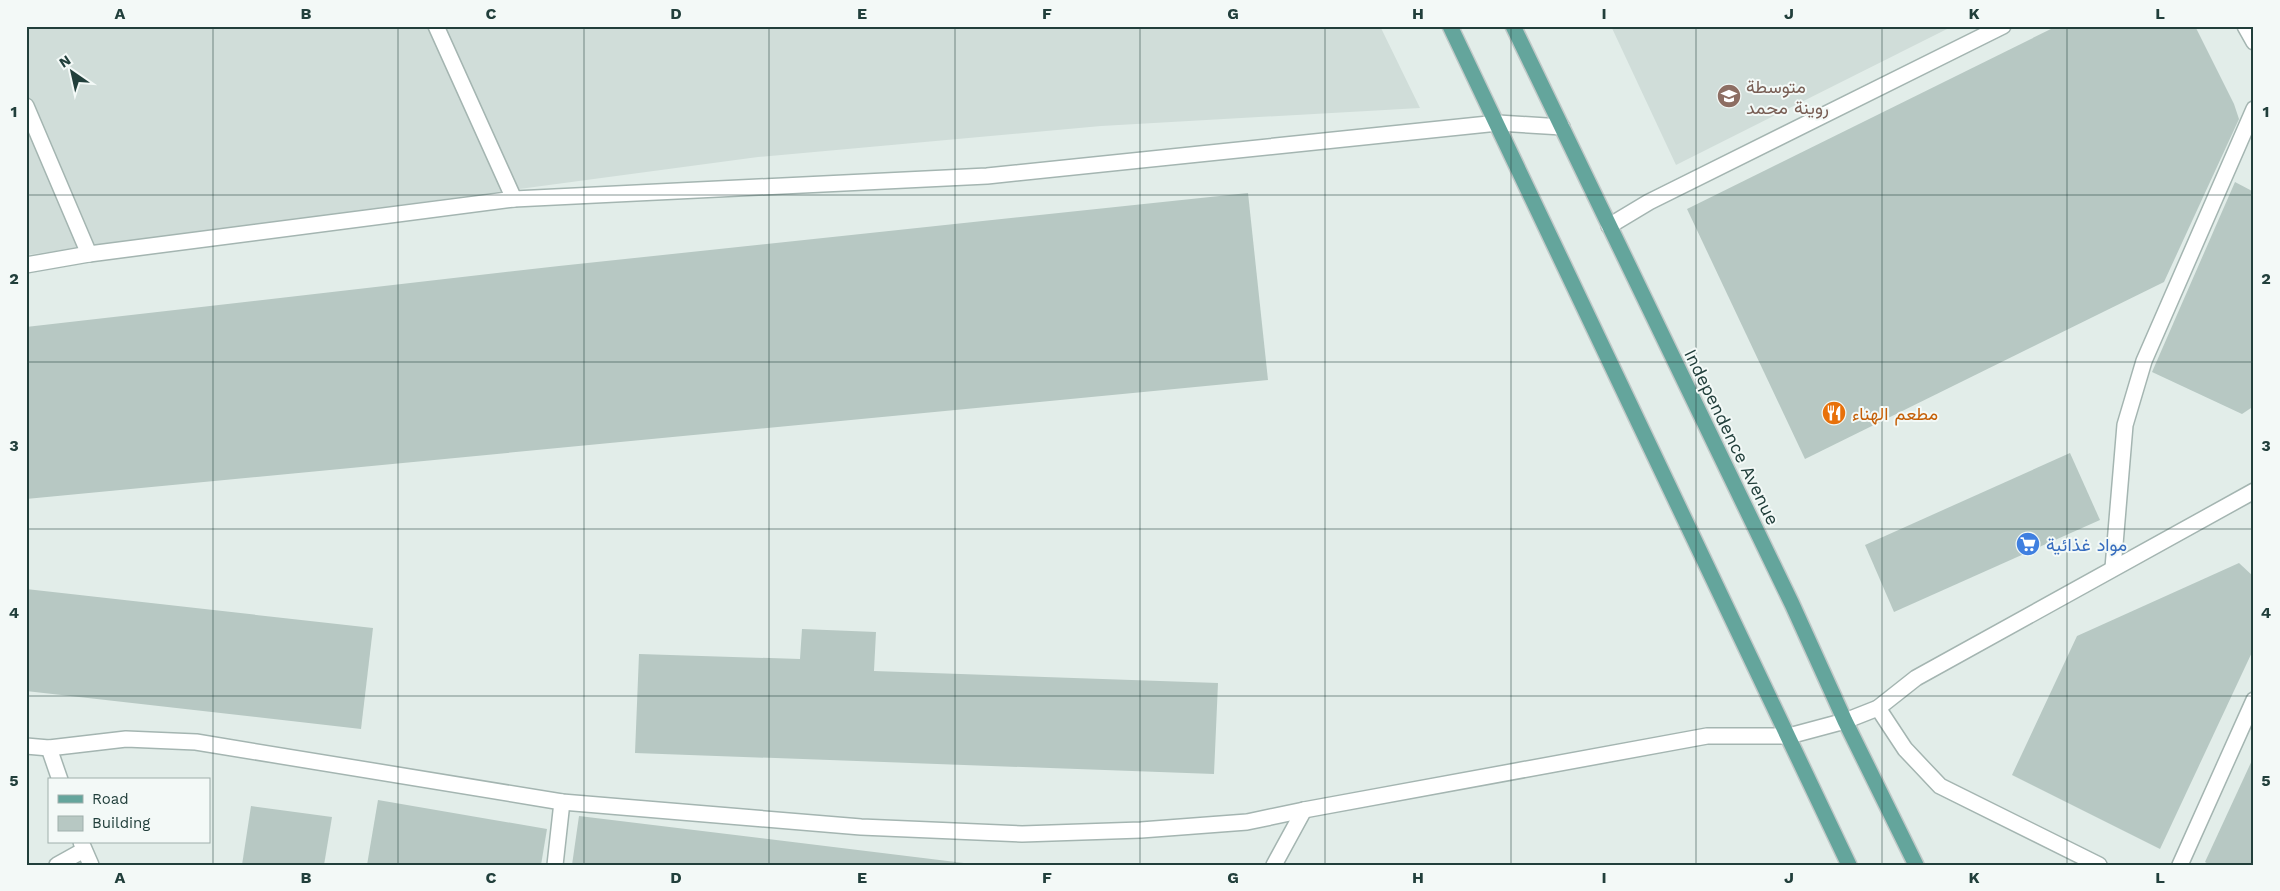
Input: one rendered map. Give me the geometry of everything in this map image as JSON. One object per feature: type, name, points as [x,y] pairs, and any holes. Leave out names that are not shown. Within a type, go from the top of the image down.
[{"type":"main road","points":[[1450,26],[1498,123],[1850,865]]},
{"type":"main road","name":"Independence Avenue","points":[[1513,26],[1792,604],[1844,721],[1916,865]]},
{"type":"street","points":[[436,26],[514,199]]},
{"type":"street","points":[[1609,226],[1649,202],[2003,26]]},
{"type":"street","points":[[2245,26],[2254,42]]},
{"type":"street","points":[[26,106],[89,254]]},
{"type":"street","points":[[2114,568],[2125,425],[2144,361],[2254,109]]},
{"type":"street","points":[[26,265],[89,254],[514,199],[987,176],[1498,123],[1562,127]]},
{"type":"street","points":[[26,746],[49,748],[126,739],[196,742],[562,802],[861,827],[1022,834],[1141,830],[1247,822],[1707,736],[1789,736],[1844,721],[1878,708],[1916,678],[2254,491]]},
{"type":"street","points":[[2180,865],[2253,703]]},
{"type":"street","points":[[1878,708],[1906,749],[1940,786],[2099,865]]},
{"type":"street","points":[[49,748],[59,778]]},
{"type":"street","points":[[555,865],[562,802]]},
{"type":"street","points":[[1274,865],[1304,810]]},
{"type":"street","points":[[57,865],[83,846],[91,865]]},
{"type":"shaded area","points":[[26,26],[1380,26],[1420,108],[1101,126],[758,157],[26,255]]},
{"type":"shaded area","name":"متوسطة روينة محمد","points":[[1611,26],[1953,26],[1676,165]]},
{"type":"building","points":[[2057,26],[2195,26],[2234,104],[2239,119],[2164,282],[1805,459],[1687,209]]},
{"type":"building","points":[[2235,182],[2254,192],[2254,406],[2242,414],[2152,372]]},
{"type":"building","points":[[1248,193],[1268,380],[26,499],[26,327],[559,266]]},
{"type":"building","points":[[2070,453],[2100,520],[1894,612],[1865,545]]},
{"type":"building","points":[[2239,563],[2254,577],[2254,648],[2160,849],[2012,775],[2077,636]]},
{"type":"building","points":[[26,589],[373,628],[361,729],[26,691]]},
{"type":"building","points":[[802,629],[876,632],[874,671],[1218,683],[1214,774],[635,753],[639,654],[800,659]]},
{"type":"building","points":[[2254,756],[2254,865],[2210,865],[2205,862]]},
{"type":"building","points":[[378,800],[547,829],[541,865],[367,865]]},
{"type":"building","points":[[251,806],[332,817],[324,865],[242,865]]},
{"type":"building","points":[[579,816],[972,864],[972,865],[572,865]]},
{"type":"place","name":"متوسطة روينة محمد","points":[[1729,96]]},
{"type":"place","name":"مطعم الهناء","points":[[1834,413]]},
{"type":"place","name":"مواد غذائية","points":[[2028,544]]}]
